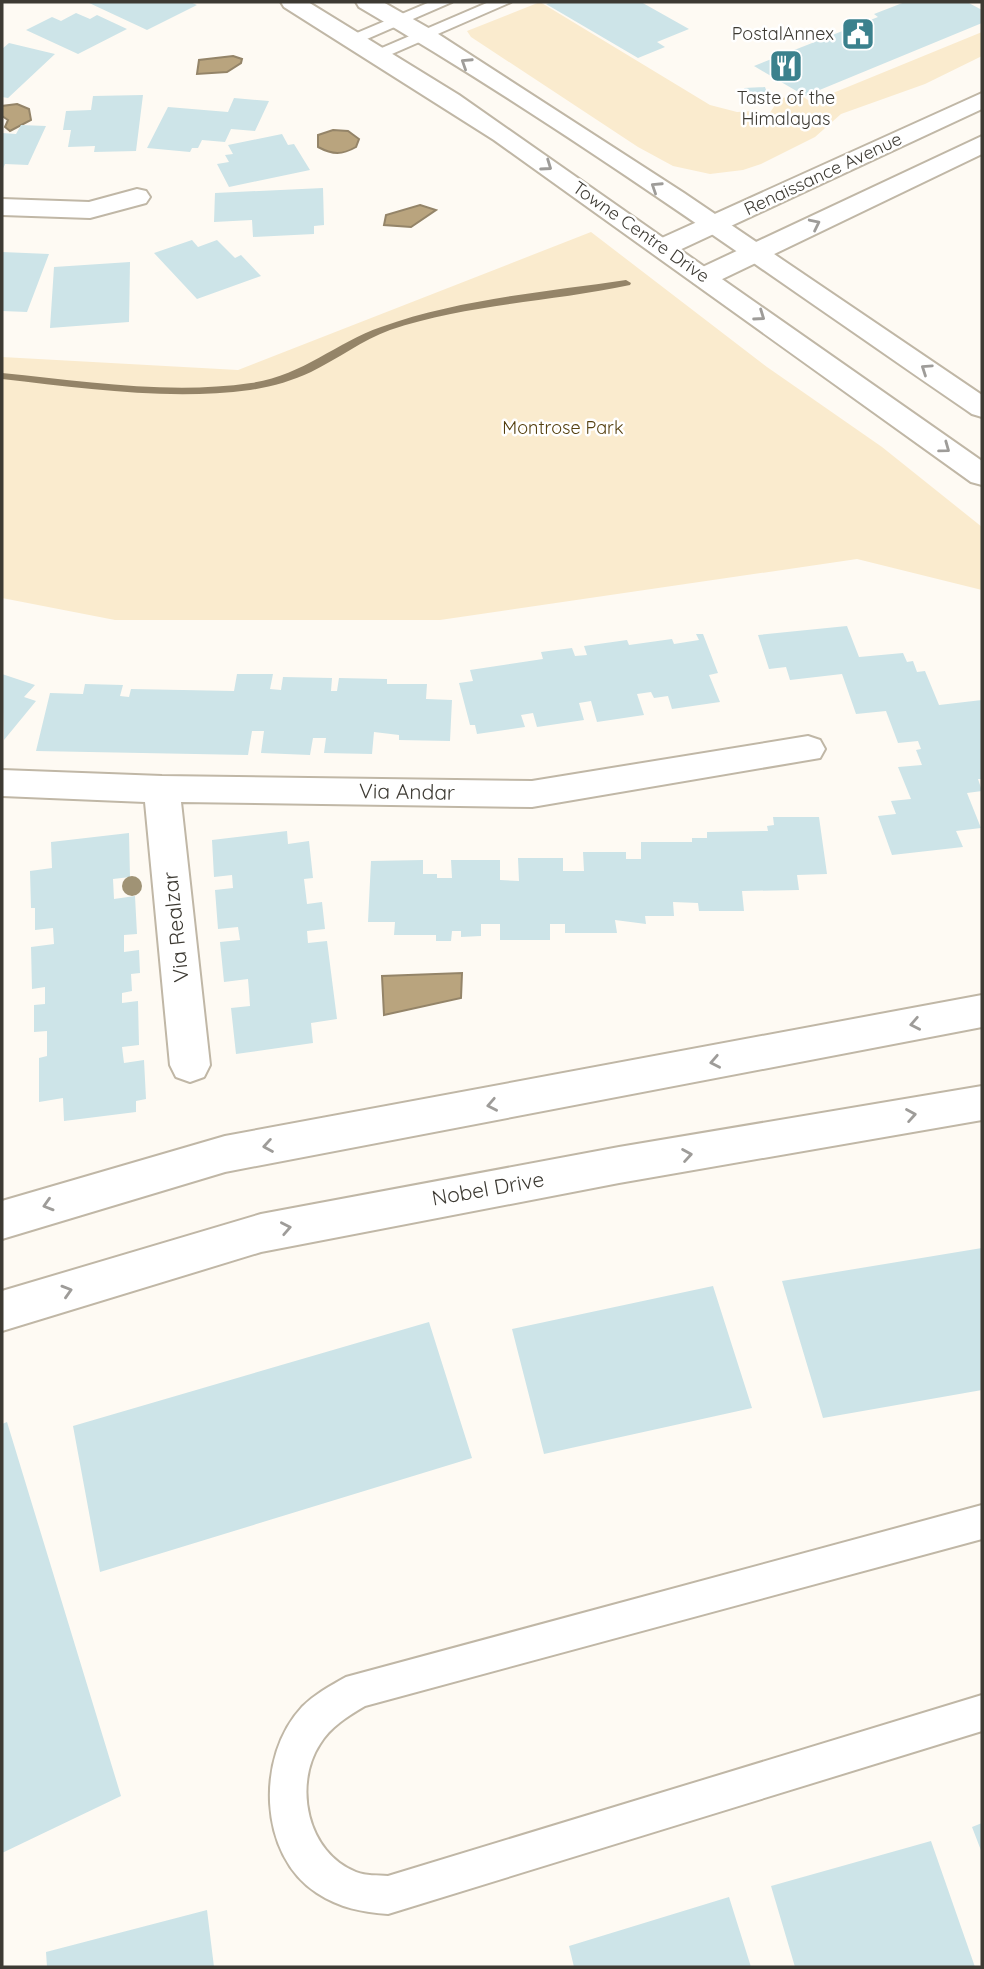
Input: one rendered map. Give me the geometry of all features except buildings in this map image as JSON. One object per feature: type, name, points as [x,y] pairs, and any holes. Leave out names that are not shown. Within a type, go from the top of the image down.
[{"type":"main road","name":"Towne Centre Drive","points":[[292,2],[379,54],[664,247],[855,381],[982,475]]},
{"type":"main road","points":[[367,2],[424,35],[713,225],[982,408]]},
{"type":"main road","name":"Renaissance Avenue","points":[[664,247],[982,100]]},
{"type":"main road","name":"Renaissance Avenue","points":[[704,277],[982,144]]},
{"type":"main road","points":[[2,207],[90,210],[136,197]]},
{"type":"main road","name":"Via Andar","points":[[2,783],[162,789],[532,794],[808,749]]},
{"type":"main road","name":"Via Realzar","points":[[162,789],[190,1065]]},
{"type":"main road","points":[[2,1220],[225,1154],[982,1011]]},
{"type":"main road","name":"Nobel Drive","points":[[2,1311],[261,1233],[579,1172],[982,1103]]},
{"type":"lane","points":[[354,38],[444,2]]},
{"type":"lane","points":[[379,54],[503,2]]},
{"type":"lane","points":[[982,1522],[359,1690],[330,1705],[306,1732],[290,1764],[286,1801],[299,1846],[321,1874],[352,1891],[388,1895],[982,1713]]},
{"type":"green space","points":[[540,2],[710,105],[737,112],[754,111],[756,115],[769,114],[780,98],[802,96],[811,102],[982,32],[982,56],[925,84],[841,114],[815,137],[761,164],[743,170],[710,174],[673,166],[638,147],[471,37],[467,31]]},
{"type":"green space","name":"Montrose Park","points":[[591,232],[767,367],[882,447],[982,527],[982,590],[857,559],[440,620],[115,620],[2,598],[2,357],[238,370]]},
{"type":"shaded area","points":[[233,56],[242,59],[241,63],[227,72],[197,74],[199,60]]},
{"type":"shaded area","points":[[17,104],[29,109],[31,120],[10,131],[5,127],[8,120],[2,116],[2,106]]},
{"type":"shaded area","points":[[333,130],[348,131],[359,139],[356,147],[337,153],[318,147],[318,135]]},
{"type":"shaded area","points":[[420,205],[436,210],[411,227],[384,225],[386,215]]},
{"type":"shaded area","points":[[462,973],[461,998],[384,1015],[382,976]]},
{"type":"waterway","points":[[2,376],[143,389],[217,390],[251,386],[296,375],[373,333],[416,320],[506,301],[626,283]]},
{"type":"place","name":"PostalAnnex","points":[[858,34]]},
{"type":"place","name":"Taste of the Himalayas","points":[[786,66]]}]
